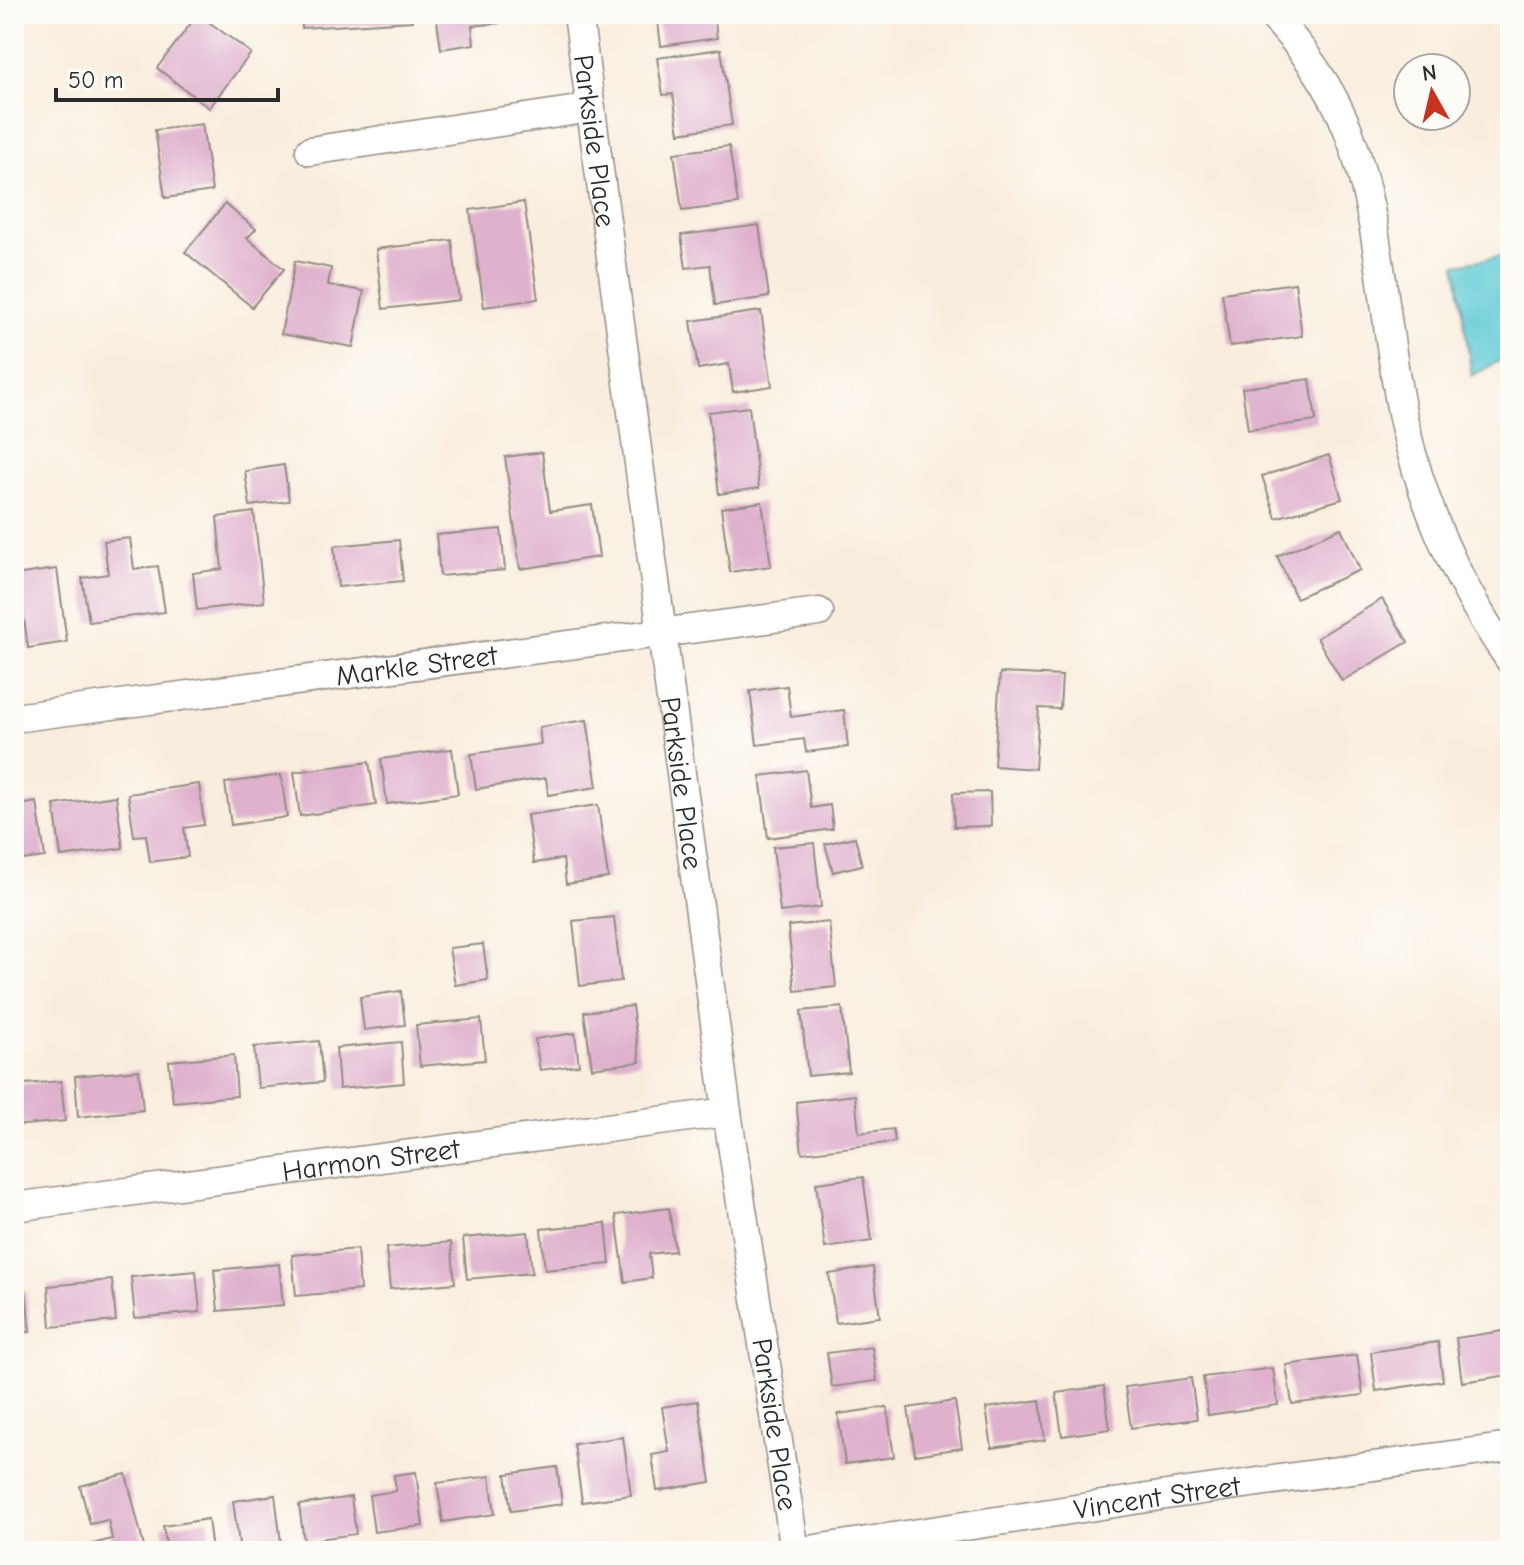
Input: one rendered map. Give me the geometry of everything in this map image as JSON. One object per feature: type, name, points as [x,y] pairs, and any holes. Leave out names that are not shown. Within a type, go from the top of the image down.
[{"type":"street","name":"Parkside Place","points":[[578,14],[727,1112],[795,1551]]},
{"type":"street","points":[[1271,14],[1298,43],[1313,65],[1347,129],[1375,232],[1397,387],[1418,476],[1454,562],[1510,660]]},
{"type":"street","points":[[310,151],[591,108]]},
{"type":"street","name":"Markle Street","points":[[14,718],[819,612]]},
{"type":"street","name":"Harmon Street","points":[[14,1207],[727,1112]]},
{"type":"street","name":"Vincent Street","points":[[803,1551],[1173,1494],[1510,1447]]},
{"type":"water","points":[[1510,255],[1510,355],[1472,376],[1456,264]]},
{"type":"building","points":[[198,14],[251,53],[209,108],[157,68]]},
{"type":"building","points":[[301,14],[411,14],[412,21],[302,28]]},
{"type":"building","points":[[436,14],[498,14],[499,23],[472,26],[474,44],[441,49]]},
{"type":"building","points":[[657,14],[714,14],[717,38],[661,46]]},
{"type":"building","points":[[721,49],[732,125],[679,133],[673,94],[663,95],[657,58]]},
{"type":"building","points":[[202,124],[212,191],[165,198],[155,130]]},
{"type":"building","points":[[729,146],[738,204],[682,211],[674,153]]},
{"type":"building","points":[[524,202],[538,299],[484,307],[470,210]]},
{"type":"building","points":[[225,204],[256,229],[247,238],[284,269],[252,307],[185,252]]},
{"type":"building","points":[[759,225],[769,297],[715,305],[710,265],[686,268],[681,235]]},
{"type":"building","points":[[452,240],[459,300],[383,309],[376,249]]},
{"type":"building","points":[[295,261],[331,268],[328,285],[364,291],[353,347],[281,334]]},
{"type":"building","points":[[1295,283],[1302,336],[1230,346],[1222,293]]},
{"type":"building","points":[[761,311],[772,386],[733,392],[729,364],[698,369],[691,321]]},
{"type":"building","points":[[1310,379],[1316,421],[1248,430],[1242,388]]},
{"type":"building","points":[[749,407],[759,488],[719,494],[708,412]]},
{"type":"building","points":[[542,452],[550,511],[592,505],[599,557],[520,569],[505,457]]},
{"type":"building","points":[[1329,455],[1342,499],[1276,518],[1262,476]]},
{"type":"building","points":[[284,465],[289,501],[250,506],[245,471]]},
{"type":"building","points":[[762,502],[771,566],[730,572],[721,508]]},
{"type":"building","points":[[254,512],[264,602],[197,610],[193,573],[222,569],[217,517]]},
{"type":"building","points":[[1341,528],[1360,570],[1296,598],[1277,556]]},
{"type":"building","points":[[501,529],[505,570],[440,576],[436,535]]},
{"type":"building","points":[[130,538],[134,569],[158,566],[165,612],[89,622],[82,578],[108,574],[104,541]]},
{"type":"building","points":[[399,540],[403,581],[338,587],[334,546]]},
{"type":"building","points":[[57,569],[67,642],[28,648],[22,604],[14,605],[14,575]]},
{"type":"building","points":[[1382,599],[1408,642],[1342,681],[1317,638]]},
{"type":"building","points":[[1000,673],[1062,676],[1060,709],[1039,708],[1035,769],[994,766]]},
{"type":"building","points":[[787,686],[791,717],[844,710],[848,747],[806,752],[804,739],[757,745],[750,691]]},
{"type":"building","points":[[587,720],[597,787],[548,795],[546,778],[476,789],[471,754],[541,744],[539,727]]},
{"type":"building","points":[[452,749],[458,794],[387,804],[381,759]]},
{"type":"building","points":[[369,762],[376,805],[300,816],[294,772]]},
{"type":"building","points":[[806,770],[811,808],[830,805],[833,829],[768,838],[760,776]]},
{"type":"building","points":[[281,775],[287,817],[231,825],[225,783]]},
{"type":"building","points":[[199,784],[204,825],[184,828],[188,857],[150,862],[146,835],[134,836],[128,794]]},
{"type":"building","points":[[990,792],[991,826],[954,827],[953,793]]},
{"type":"building","points":[[116,796],[123,848],[61,857],[54,805]]},
{"type":"building","points":[[37,802],[45,857],[14,861],[14,806]]},
{"type":"building","points":[[598,805],[608,878],[566,884],[563,859],[534,863],[527,815]]},
{"type":"building","points":[[855,837],[862,865],[833,872],[825,844]]},
{"type":"building","points":[[814,843],[821,907],[780,912],[773,847]]},
{"type":"building","points":[[614,917],[621,981],[580,986],[573,921]]},
{"type":"building","points":[[829,922],[836,987],[795,991],[788,926]]},
{"type":"building","points":[[483,944],[488,980],[455,985],[449,948]]},
{"type":"building","points":[[401,991],[405,1025],[364,1030],[360,997]]},
{"type":"building","points":[[632,1006],[640,1062],[592,1068],[584,1012]]},
{"type":"building","points":[[842,1007],[849,1072],[808,1076],[801,1011]]},
{"type":"building","points":[[481,1019],[485,1060],[420,1066],[416,1025]]},
{"type":"building","points":[[575,1033],[579,1065],[540,1070],[535,1039]]},
{"type":"building","points":[[319,1041],[323,1082],[258,1088],[254,1047]]},
{"type":"building","points":[[401,1042],[404,1083],[339,1089],[336,1048]]},
{"type":"building","points":[[234,1055],[237,1096],[173,1102],[169,1061]]},
{"type":"building","points":[[139,1070],[143,1110],[78,1117],[75,1076]]},
{"type":"building","points":[[61,1081],[65,1121],[14,1126],[14,1085]]},
{"type":"building","points":[[855,1095],[859,1133],[893,1129],[895,1142],[802,1153],[796,1102]]},
{"type":"building","points":[[863,1177],[872,1241],[825,1248],[816,1183]]},
{"type":"building","points":[[669,1208],[675,1251],[649,1254],[652,1278],[625,1282],[616,1215]]},
{"type":"building","points":[[606,1223],[610,1264],[545,1270],[541,1229]]},
{"type":"building","points":[[528,1232],[532,1273],[467,1279],[463,1238]]},
{"type":"building","points":[[451,1242],[455,1283],[390,1289],[386,1248]]},
{"type":"building","points":[[357,1249],[360,1290],[296,1296],[292,1255]]},
{"type":"building","points":[[279,1264],[283,1305],[218,1311],[214,1270]]},
{"type":"building","points":[[873,1267],[880,1317],[836,1323],[829,1274]]},
{"type":"building","points":[[196,1271],[200,1312],[135,1318],[131,1277]]},
{"type":"building","points":[[112,1280],[116,1321],[51,1327],[48,1286]]},
{"type":"building","points":[[26,1291],[30,1332],[14,1333],[14,1292]]},
{"type":"building","points":[[1510,1330],[1510,1375],[1462,1382],[1456,1338]]},
{"type":"building","points":[[1438,1342],[1443,1381],[1376,1391],[1371,1352]]},
{"type":"building","points":[[872,1347],[877,1381],[832,1387],[827,1353]]},
{"type":"building","points":[[1357,1355],[1363,1395],[1292,1404],[1286,1365]]},
{"type":"building","points":[[1273,1368],[1278,1405],[1208,1415],[1203,1377]]},
{"type":"building","points":[[1191,1378],[1197,1419],[1131,1428],[1125,1387]]},
{"type":"building","points":[[1104,1386],[1110,1429],[1062,1436],[1056,1393]]},
{"type":"building","points":[[1040,1400],[1045,1440],[992,1448],[986,1408]]},
{"type":"building","points":[[698,1401],[711,1482],[657,1491],[652,1455],[669,1452],[662,1407]]},
{"type":"building","points":[[955,1401],[962,1448],[915,1455],[908,1408]]},
{"type":"building","points":[[887,1407],[894,1457],[845,1464],[838,1414]]},
{"type":"building","points":[[623,1437],[631,1495],[582,1502],[574,1444]]},
{"type":"building","points":[[557,1467],[562,1504],[511,1511],[506,1474]]},
{"type":"building","points":[[416,1472],[423,1526],[374,1532],[369,1495],[396,1491],[394,1475]]},
{"type":"building","points":[[126,1474],[145,1551],[91,1551],[89,1545],[112,1539],[108,1520],[90,1524],[80,1486]]},
{"type":"building","points":[[490,1476],[495,1514],[443,1522],[437,1483]]},
{"type":"building","points":[[275,1495],[282,1551],[240,1551],[233,1501]]},
{"type":"building","points":[[351,1497],[356,1534],[304,1541],[299,1505]]},
{"type":"building","points":[[208,1519],[212,1551],[167,1551],[163,1526]]},
{"type":"building","points":[[1486,1545],[1487,1551],[1458,1551],[1458,1549]]}]
